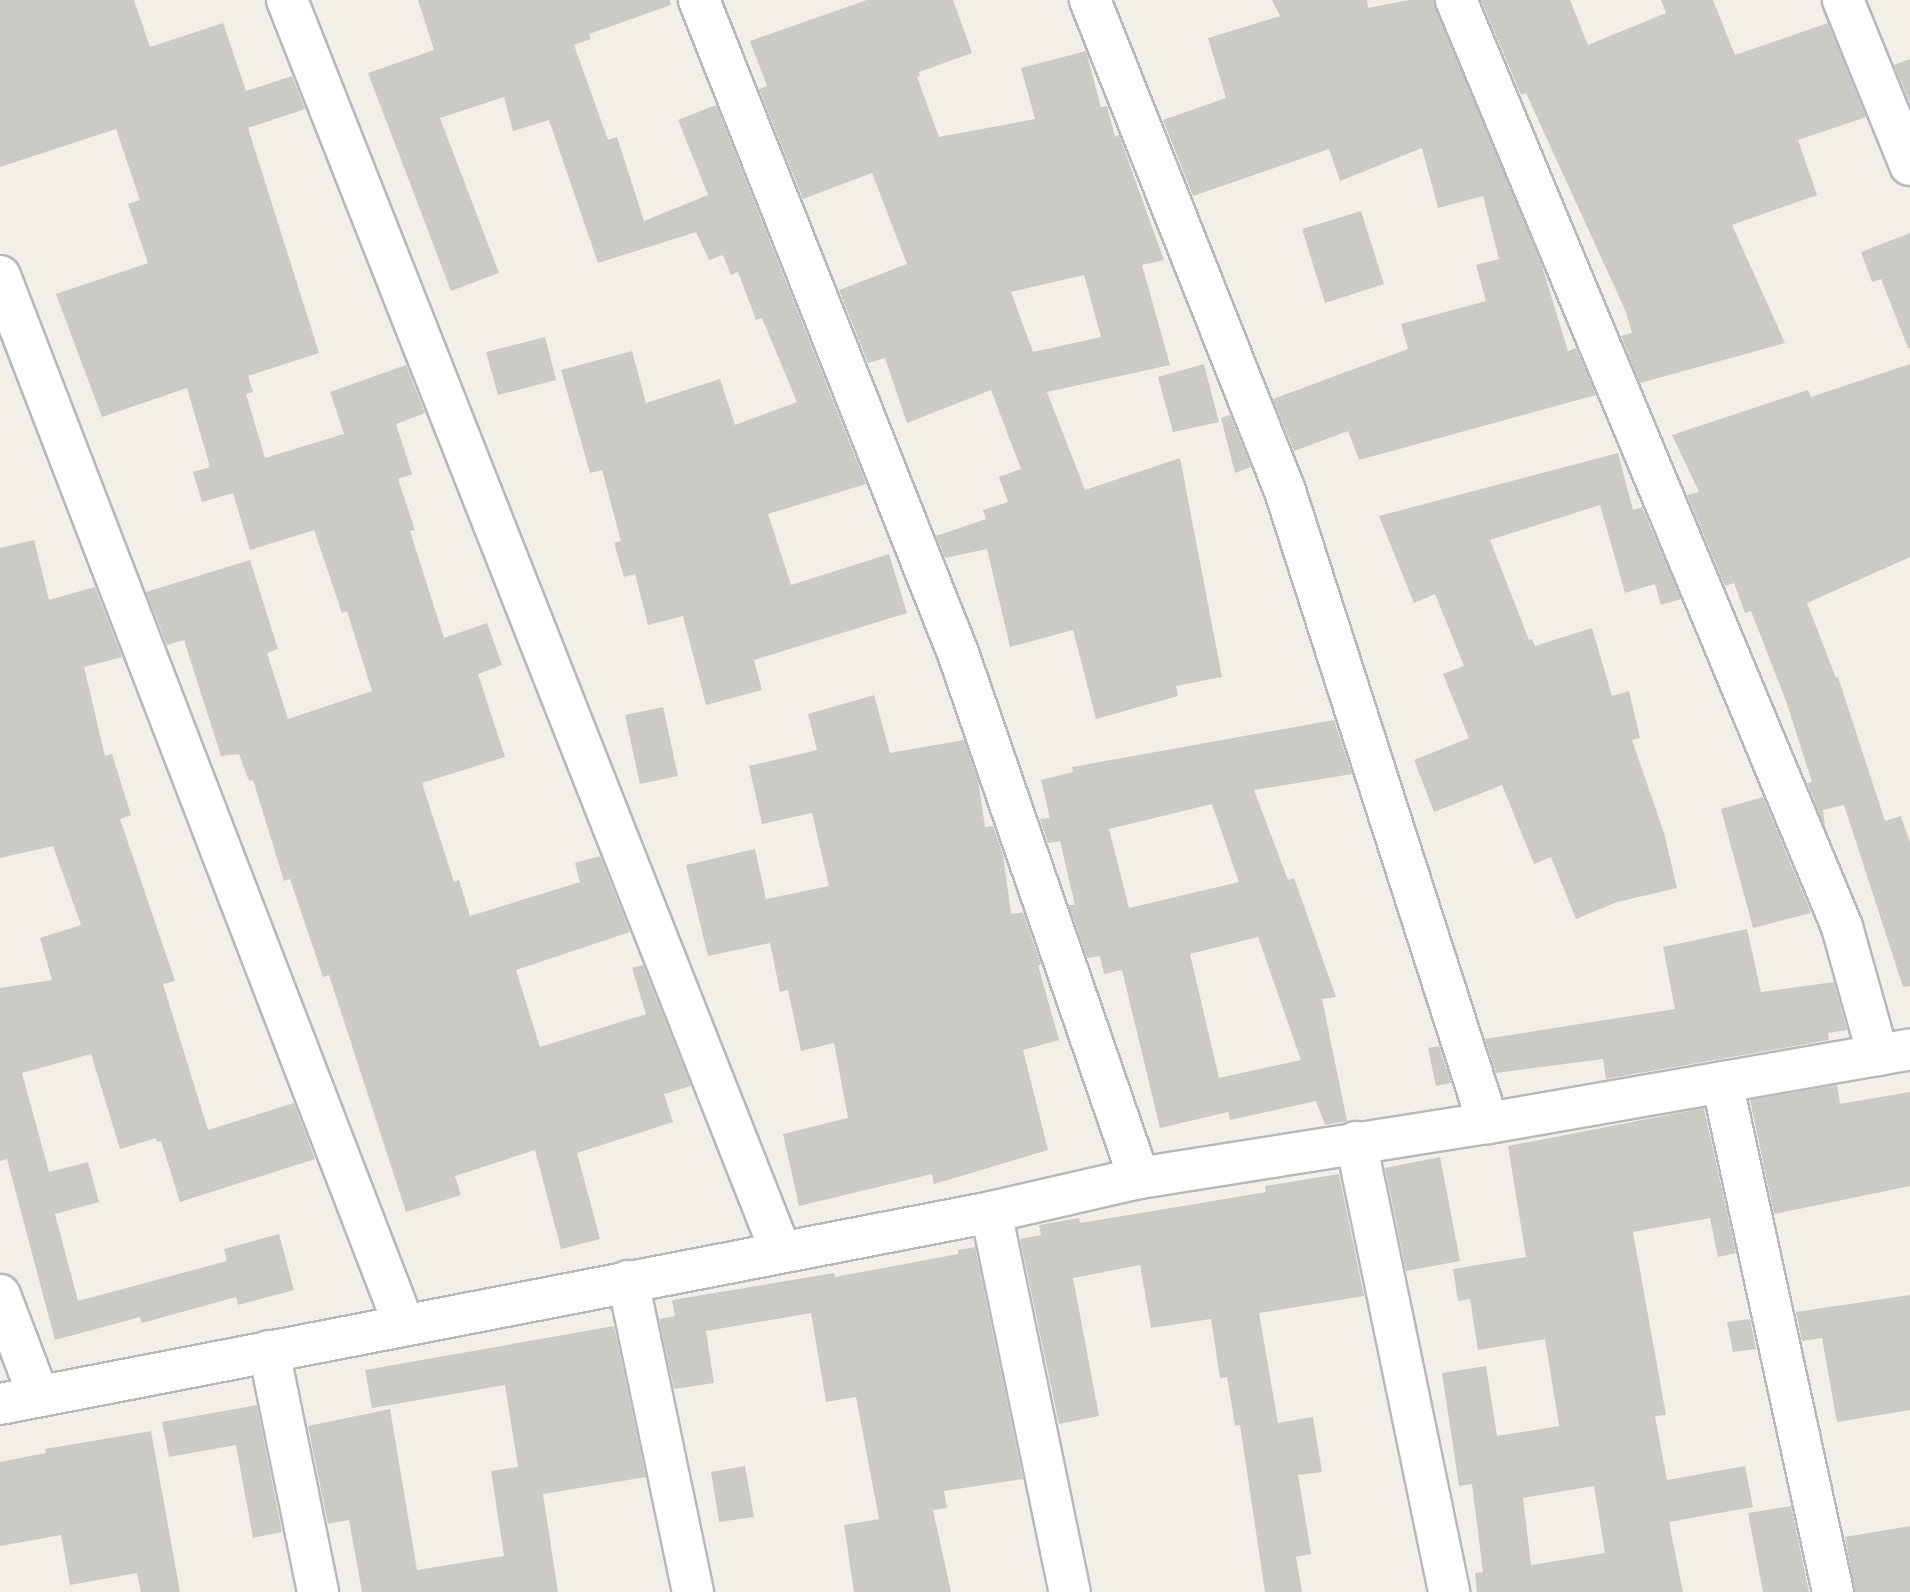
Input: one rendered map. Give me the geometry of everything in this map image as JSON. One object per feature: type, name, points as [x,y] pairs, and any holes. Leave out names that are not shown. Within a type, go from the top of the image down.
[{"type":"street","points":[[287,0],[781,1252]]},
{"type":"street","points":[[699,0],[958,653],[1139,1178]]},
{"type":"street","points":[[1090,0],[1285,491],[1488,1123]]},
{"type":"street","points":[[0,1404],[991,1212],[1139,1178],[1488,1123],[1894,1052],[1456,0]]},
{"type":"street","points":[[1843,0],[1910,165]]},
{"type":"street","points":[[0,276],[404,1325]]},
{"type":"street","points":[[1722,1082],[1833,1592]]},
{"type":"street","points":[[1356,1142],[1449,1592]]},
{"type":"street","points":[[991,1212],[1070,1592]]},
{"type":"street","points":[[628,1281],[693,1592]]},
{"type":"street","points":[[0,1295],[38,1395]]},
{"type":"street","points":[[269,1351],[318,1592]]},
{"type":"building","points":[[0,0],[134,0],[150,47],[223,23],[246,91],[292,76],[305,109],[248,128],[319,353],[248,376],[253,392],[246,394],[265,458],[344,434],[330,392],[406,365],[425,413],[396,424],[412,474],[398,479],[415,530],[410,531],[444,638],[487,623],[502,665],[478,674],[505,757],[422,783],[454,882],[459,880],[470,916],[580,882],[575,863],[600,856],[630,932],[516,970],[540,1047],[646,1014],[632,968],[643,965],[691,1086],[664,1094],[673,1122],[577,1153],[600,1239],[561,1249],[535,1150],[455,1176],[461,1195],[406,1212],[329,975],[323,977],[290,879],[284,881],[253,780],[249,781],[239,754],[221,756],[184,640],[167,645],[146,592],[250,560],[278,649],[267,653],[288,719],[372,691],[347,611],[342,613],[314,530],[250,550],[233,493],[202,502],[193,472],[210,467],[187,388],[102,417],[56,294],[148,263],[128,204],[140,200],[116,129],[0,167]]},
{"type":"building","points":[[418,0],[670,0],[671,5],[589,34],[591,39],[574,45],[608,140],[617,137],[644,221],[708,195],[678,120],[716,105],[866,484],[768,514],[791,585],[889,554],[907,613],[754,660],[762,690],[706,705],[683,616],[648,625],[635,574],[624,577],[614,543],[621,541],[602,470],[590,473],[561,370],[632,351],[646,403],[720,379],[735,425],[797,402],[762,318],[756,320],[738,272],[731,275],[723,255],[709,260],[696,232],[598,263],[549,120],[513,131],[504,97],[440,118],[499,273],[451,291],[368,73],[434,50]]},
{"type":"building","points":[[867,0],[953,0],[972,53],[919,72],[920,76],[917,77],[939,137],[1035,119],[1021,68],[1086,51],[1101,107],[1107,106],[1115,137],[1119,135],[1164,260],[1142,265],[1170,365],[1047,392],[1085,490],[1180,458],[1222,677],[1176,686],[1178,696],[1096,719],[1073,630],[1010,647],[987,549],[945,558],[936,536],[986,519],[983,510],[1008,502],[999,477],[1021,469],[991,390],[907,423],[885,358],[868,363],[839,290],[907,264],[872,173],[803,199],[759,89],[767,86],[750,41]],"holes":[[[1084,275],[1101,337],[1033,352],[1011,292]]]},
{"type":"building","points":[[1272,0],[1367,0],[1368,8],[1409,0],[1433,0],[1541,263],[1568,351],[1576,348],[1596,395],[1359,460],[1348,431],[1294,451],[1273,399],[1408,349],[1401,324],[1486,301],[1476,265],[1499,259],[1483,196],[1438,208],[1422,148],[1340,181],[1329,149],[1193,196],[1163,120],[1226,98],[1208,38],[1280,16]]},
{"type":"building","points":[[1481,0],[1570,0],[1588,45],[1666,13],[1661,0],[1713,0],[1735,55],[1828,23],[1866,117],[1798,140],[1817,195],[1732,225],[1785,343],[1640,383],[1621,336],[1632,333],[1626,312],[1526,93],[1521,95]]},
{"type":"building","points":[[1910,59],[1910,101],[1909,101],[1894,65]]},
{"type":"building","points":[[1361,211],[1384,284],[1325,303],[1302,229]]},
{"type":"building","points":[[1910,233],[1908,348],[1881,279],[1872,282],[1861,252]]},
{"type":"building","points":[[545,337],[556,380],[498,395],[486,352]]},
{"type":"building","points":[[1204,364],[1219,422],[1173,432],[1158,377]]},
{"type":"building","points":[[1910,364],[1910,557],[1807,603],[1838,677],[1885,821],[1901,816],[1910,843],[1910,986],[1903,987],[1844,805],[1823,810],[1825,827],[1807,783],[1812,782],[1786,701],[1751,611],[1745,613],[1734,583],[1725,586],[1687,495],[1699,492],[1672,435],[1808,390],[1811,397]]},
{"type":"building","points":[[1230,415],[1251,467],[1235,473],[1221,418]]},
{"type":"building","points":[[1618,453],[1633,510],[1642,507],[1681,599],[1661,605],[1655,584],[1625,593],[1600,505],[1490,540],[1529,640],[1532,639],[1535,646],[1592,628],[1612,696],[1629,691],[1640,738],[1632,740],[1664,833],[1677,888],[1617,902],[1576,919],[1551,857],[1534,864],[1502,785],[1434,812],[1414,760],[1469,738],[1443,674],[1464,666],[1435,594],[1414,603],[1379,516]]},
{"type":"building","points":[[34,540],[49,600],[95,587],[122,657],[84,667],[105,756],[112,754],[131,815],[120,819],[175,981],[163,984],[208,1130],[294,1103],[315,1159],[180,1202],[161,1141],[157,1142],[156,1138],[120,1149],[91,1054],[22,1073],[49,1172],[88,1162],[99,1202],[55,1214],[78,1301],[227,1261],[224,1249],[279,1234],[294,1290],[238,1305],[236,1297],[142,1323],[140,1317],[55,1340],[7,1159],[0,1161],[0,988],[52,980],[40,938],[81,925],[53,846],[0,858],[0,548]]},
{"type":"building","points":[[874,695],[890,753],[964,740],[978,780],[985,827],[993,826],[1003,854],[1011,914],[1023,912],[1041,965],[1038,965],[1059,1040],[1023,1050],[1048,1150],[934,1184],[932,1174],[799,1206],[783,1134],[848,1118],[834,1043],[801,1051],[788,990],[780,992],[770,943],[708,956],[686,865],[755,849],[766,899],[829,886],[812,813],[762,824],[749,766],[817,750],[808,714]]},
{"type":"building","points":[[663,707],[678,776],[640,784],[625,715]]},
{"type":"building","points":[[1334,720],[1352,774],[1254,790],[1288,880],[1294,878],[1336,997],[1322,999],[1347,1121],[1325,1125],[1316,1101],[1230,1120],[1228,1112],[1160,1128],[1122,970],[1104,974],[1100,956],[1087,958],[1069,905],[1075,905],[1060,841],[1048,843],[1040,819],[1050,818],[1041,780],[1073,772],[1072,767]],"holes":[[[1212,804],[1239,882],[1129,908],[1109,829]],[[1258,937],[1301,1060],[1219,1078],[1190,954]]]},
{"type":"building","points":[[1763,797],[1811,913],[1753,928],[1721,809]]},
{"type":"building","points":[[1747,929],[1761,992],[1834,982],[1847,1030],[1828,1033],[1829,1040],[1606,1079],[1603,1059],[1496,1073],[1485,1039],[1675,1009],[1663,947]]},
{"type":"building","points":[[1439,1046],[1451,1083],[1436,1086],[1428,1048]]},
{"type":"building","points":[[1837,1085],[1840,1104],[1910,1092],[1910,1186],[1774,1214],[1750,1100]]},
{"type":"building","points":[[1704,1108],[1736,1253],[1718,1257],[1710,1218],[1633,1232],[1666,1415],[1655,1416],[1667,1480],[1745,1466],[1753,1507],[1669,1522],[1683,1592],[1477,1592],[1475,1573],[1483,1572],[1472,1484],[1459,1486],[1442,1373],[1486,1366],[1497,1436],[1559,1426],[1545,1339],[1478,1350],[1470,1299],[1458,1301],[1453,1269],[1526,1257],[1508,1146]],"holes":[[[1594,1486],[1605,1553],[1531,1565],[1523,1498]]]},
{"type":"building","points":[[1440,1157],[1460,1261],[1406,1271],[1385,1168]]},
{"type":"building","points":[[1339,1174],[1364,1296],[1259,1313],[1278,1423],[1313,1417],[1322,1472],[1298,1475],[1311,1554],[1296,1557],[1302,1592],[1265,1592],[1240,1425],[1235,1426],[1227,1377],[1220,1378],[1211,1319],[1151,1328],[1140,1265],[1073,1278],[1099,1416],[1059,1424],[1020,1239],[1041,1235],[1039,1225],[1079,1218],[1080,1223],[1266,1192],[1265,1186]]},
{"type":"building","points":[[975,1247],[1023,1479],[944,1491],[947,1508],[933,1510],[951,1592],[854,1592],[844,1525],[879,1519],[856,1397],[826,1402],[811,1313],[706,1331],[714,1383],[674,1389],[659,1319],[675,1316],[672,1300],[834,1273],[835,1277],[958,1254],[958,1250]]},
{"type":"building","points":[[1910,1295],[1910,1410],[1837,1422],[1822,1338],[1802,1341],[1796,1312]]},
{"type":"building","points":[[1750,1319],[1756,1349],[1733,1352],[1727,1322]]},
{"type":"building","points":[[614,1326],[646,1477],[543,1494],[558,1592],[362,1592],[349,1520],[328,1524],[308,1426],[390,1409],[417,1570],[504,1556],[491,1471],[518,1467],[505,1385],[372,1408],[365,1370]]},
{"type":"building","points":[[257,1405],[282,1532],[253,1538],[236,1445],[169,1457],[162,1422]]},
{"type":"building","points":[[151,1431],[180,1592],[141,1592],[137,1573],[70,1585],[61,1535],[0,1546],[0,1462],[46,1453],[45,1449]]},
{"type":"building","points":[[745,1466],[754,1517],[719,1522],[711,1472]]},
{"type":"building","points":[[1791,1506],[1809,1592],[1763,1592],[1748,1513]]},
{"type":"building","points":[[1910,1526],[1910,1592],[1855,1592],[1845,1537]]}]
